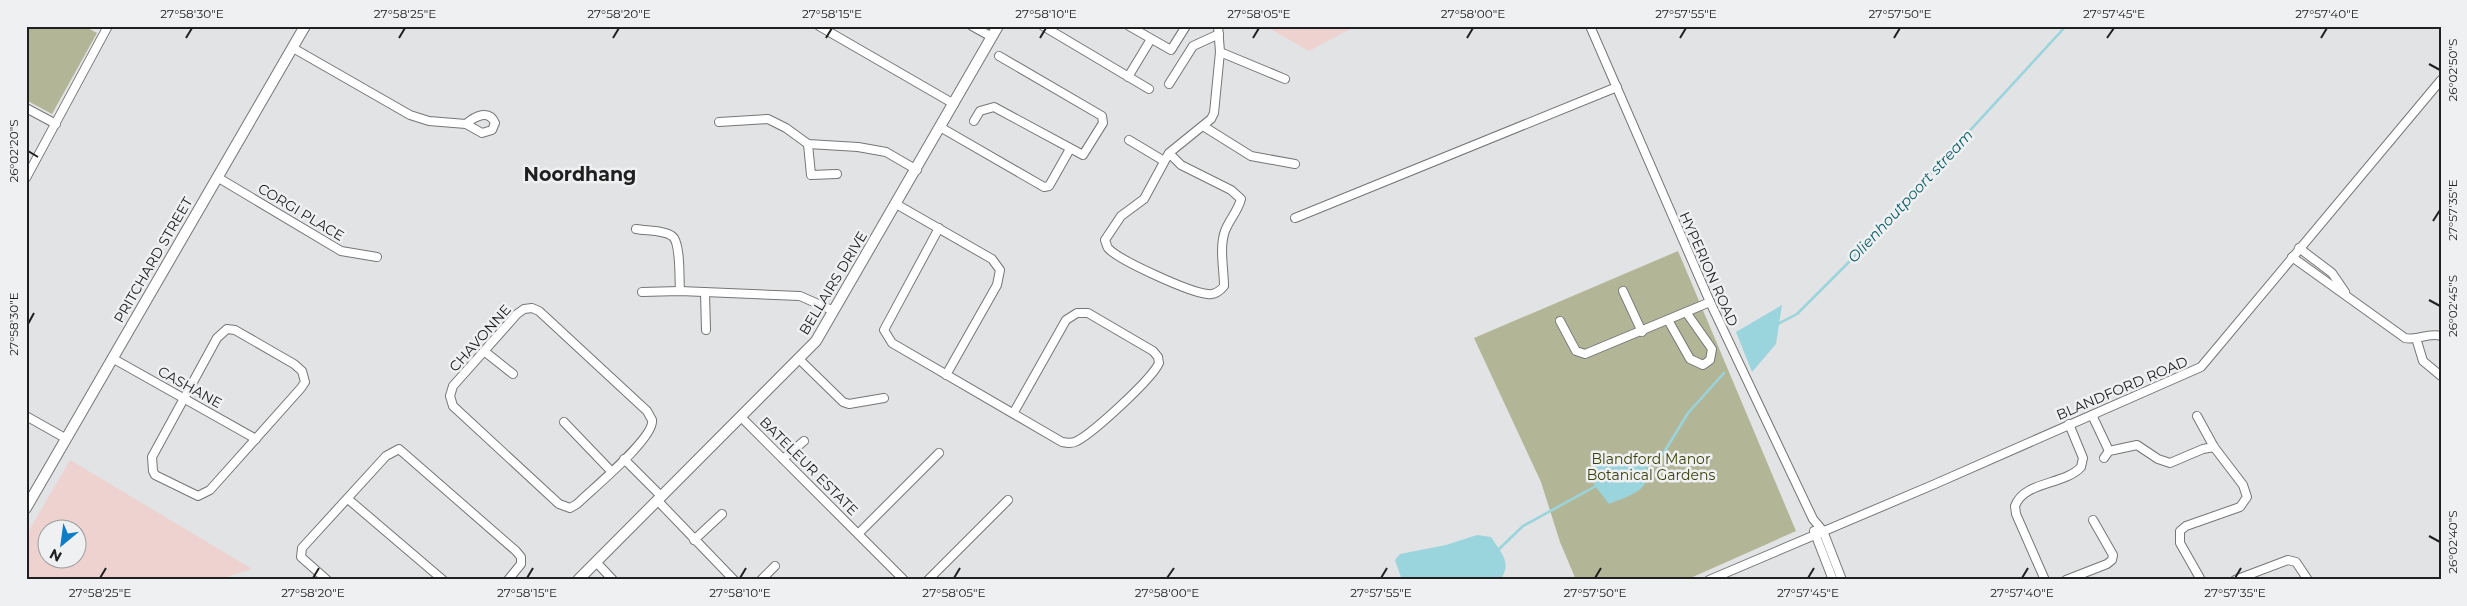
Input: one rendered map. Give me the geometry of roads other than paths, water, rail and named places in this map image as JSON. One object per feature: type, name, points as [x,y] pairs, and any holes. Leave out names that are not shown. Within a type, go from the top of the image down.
[{"type":"street","name":"PRITCHARD STREET","points":[[26,508],[305,26]]},
{"type":"street","points":[[819,26],[954,104]]},
{"type":"street","points":[[972,26],[992,37]]},
{"type":"street","name":"BELLAIRS DRIVE","points":[[578,580],[816,341],[917,170],[998,26]]},
{"type":"street","points":[[1042,26],[1150,89]]},
{"type":"street","points":[[1129,26],[1171,50],[1186,26]]},
{"type":"street","name":"HYPERION ROAD","points":[[1590,26],[1710,302],[1812,519],[1822,531],[1842,580]]},
{"type":"street","points":[[26,178],[106,27]]},
{"type":"street","points":[[1169,84],[1193,46],[1219,30],[1220,52],[1214,113],[1203,126],[1169,153],[1144,200],[1121,216],[1105,240],[1107,247],[1118,255],[1169,282],[1208,295],[1220,292],[1224,286],[1223,240],[1225,230],[1235,215],[1241,199],[1231,190],[1180,165],[1169,153]]},
{"type":"street","points":[[1128,77],[1151,39]]},
{"type":"street","points":[[293,48],[410,115],[429,121],[466,124]]},
{"type":"street","points":[[1220,52],[1285,79]]},
{"type":"street","points":[[974,121],[980,111],[994,107],[1081,155],[1085,154],[1104,123],[1104,117],[999,56]]},
{"type":"street","name":"BLANDFORD ROAD","points":[[1708,580],[1935,484],[2200,367],[2441,80]]},
{"type":"street","points":[[1295,218],[1617,88]]},
{"type":"street","points":[[26,108],[56,124]]},
{"type":"street","points":[[719,122],[768,120],[786,128],[808,144],[858,147],[886,152],[917,170]]},
{"type":"street","points":[[1203,126],[1251,156],[1295,164]]},
{"type":"street","points":[[940,127],[1044,187],[1049,186],[1070,149]]},
{"type":"street","points":[[1129,140],[1164,161]]},
{"type":"street","points":[[808,144],[811,175]]},
{"type":"street","points":[[801,176],[837,174]]},
{"type":"street","name":"CORGI PLACE","points":[[217,177],[341,251],[377,257]]},
{"type":"street","points":[[896,204],[992,259],[1000,273],[997,285],[946,375]]},
{"type":"street","points":[[939,228],[884,330],[892,343],[946,375],[1014,412],[1062,442],[1077,441],[1152,375],[1159,363],[1158,357],[1154,351],[1088,313],[1071,315],[1066,320],[1014,412]]},
{"type":"street","points":[[636,229],[668,234],[675,239],[678,247],[680,291]]},
{"type":"street","points":[[2299,248],[2332,272],[2347,296]]},
{"type":"street","points":[[2292,257],[2399,335],[2410,339],[2432,334],[2441,336]]},
{"type":"street","points":[[642,292],[680,291],[800,296],[834,311]]},
{"type":"street","points":[[1623,291],[1642,332]]},
{"type":"street","points":[[705,292],[706,330]]},
{"type":"street","points":[[1560,321],[1576,351],[1585,354],[1642,332],[1710,302]]},
{"type":"street","name":"CHAVONNE","points":[[530,308],[539,312],[650,415],[653,423],[649,432],[624,459],[577,504],[570,508],[563,506],[453,406],[450,399],[451,389],[521,311],[530,308]]},
{"type":"street","points":[[1668,320],[1690,359],[1703,365],[1710,360],[1712,349],[1686,312]]},
{"type":"street","points":[[227,329],[235,330],[294,364],[305,378],[301,388],[256,438],[210,490],[201,496],[155,475],[152,471],[152,457],[220,334],[227,329]]},
{"type":"street","points":[[2416,338],[2424,361],[2441,376]]},
{"type":"street","points":[[484,350],[513,374]]},
{"type":"street","name":"CASHANE","points":[[112,358],[256,438]]},
{"type":"street","points":[[799,359],[843,402],[849,404],[884,398]]},
{"type":"street","points":[[2092,415],[2110,450]]},
{"type":"street","points":[[26,416],[65,438]]},
{"type":"street","points":[[2197,416],[2214,447],[2243,485],[2247,497],[2240,507],[2186,526],[2180,531],[2180,543],[2201,580]]},
{"type":"street","name":"BATELEUR ESTATE","points":[[742,417],[904,580]]},
{"type":"street","points":[[564,422],[612,471]]},
{"type":"street","points":[[2045,580],[2016,514],[2015,506],[2025,493],[2073,474],[2081,467],[2083,458],[2069,424]]},
{"type":"street","points":[[783,459],[804,441]]},
{"type":"street","points":[[2104,458],[2110,450],[2137,445],[2158,459],[2170,463],[2203,449],[2214,447]]},
{"type":"street","points":[[327,580],[304,560],[301,551],[386,456],[395,450],[402,450],[516,551],[521,557],[521,564],[508,580]]},
{"type":"street","name":"BATELEUR ESTATE","points":[[859,533],[939,453]]},
{"type":"street","points":[[624,459],[694,540],[734,580]]},
{"type":"street","points":[[348,499],[443,580]]},
{"type":"street","points":[[928,580],[1008,500]]},
{"type":"street","points":[[694,540],[722,514]]},
{"type":"street","name":"HYPERION ROAD","points":[[1812,519],[1814,534],[1833,580]]},
{"type":"street","points":[[2066,580],[2107,564],[2112,560],[2113,555],[2094,520]]},
{"type":"street","points":[[2235,580],[2291,560],[2298,565],[2308,580]]},
{"type":"street","points":[[596,562],[613,580]]},
{"type":"street","points":[[761,580],[775,566]]},
{"type":"water","points":[[1782,305],[1776,344],[1752,372],[1736,332]]},
{"type":"water","points":[[1628,455],[1644,456],[1647,467],[1645,483],[1635,493],[1609,504],[1595,486],[1588,468]]},
{"type":"water","points":[[1477,535],[1491,537],[1502,553],[1506,563],[1504,574],[1500,580],[1402,580],[1395,560],[1400,554],[1446,545]]},
{"type":"waterway","name":"Olienhoutpoort stream","points":[[1778,324],[1797,314],[1848,263],[2066,26]]},
{"type":"waterway","name":"Olienhoutpoort stream","points":[[1646,467],[1663,454],[1688,413],[1724,373]]},
{"type":"waterway","name":"Olienhoutpoort stream","points":[[1497,551],[1523,526],[1596,486]]},
{"type":"district","name":"Noordhang","points":[[580,174]]},
{"type":"park label","name":"Blandford Manor Botanical Gardens","points":[[1651,468]]}]
